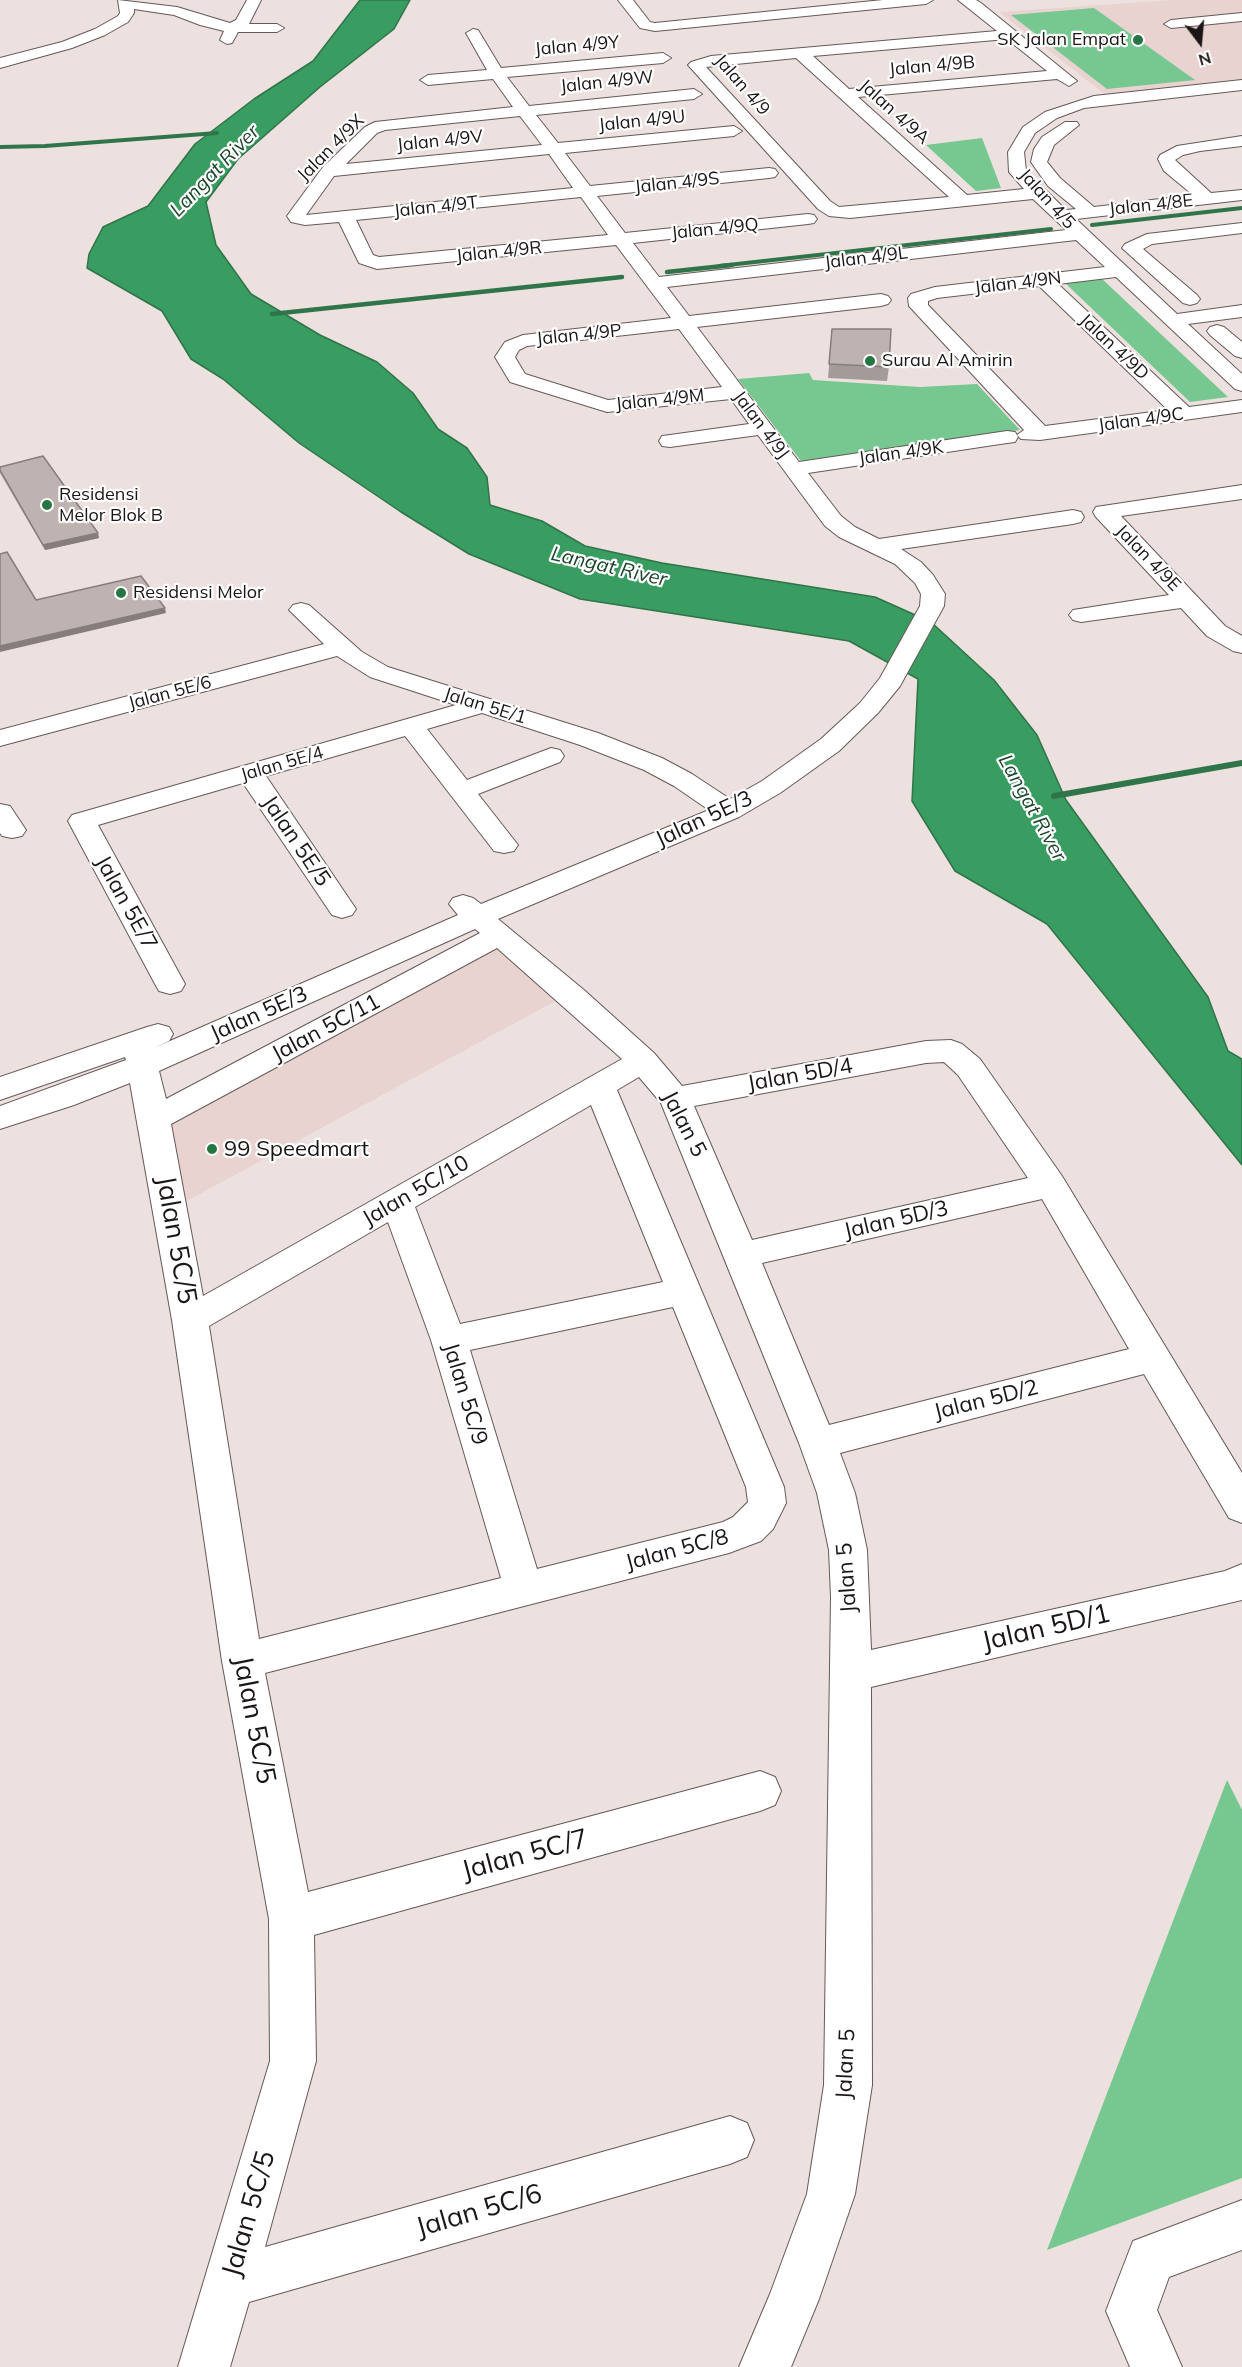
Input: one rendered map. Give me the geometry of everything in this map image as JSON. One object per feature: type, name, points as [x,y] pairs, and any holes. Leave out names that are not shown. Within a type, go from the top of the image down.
[{"type":"street","points":[[224,47],[232,28],[242,23],[254,0]]},
{"type":"street","points":[[625,0],[645,25],[662,27],[926,0]]},
{"type":"street","points":[[776,0],[792,15]]},
{"type":"street","points":[[964,0],[976,6],[1094,101]]},
{"type":"street","points":[[0,63],[67,45],[100,32],[123,19],[127,13],[126,2],[177,11],[205,22],[232,28],[277,28]]},
{"type":"street","points":[[1171,24],[1242,17]]},
{"type":"street","points":[[472,33],[496,74],[657,286]]},
{"type":"street","name":"Jalan 4/9","points":[[1010,34],[711,61],[696,65],[824,205],[835,212],[850,213],[1037,193]]},
{"type":"street","name":"Jalan 4/9A","points":[[800,53],[963,201]]},
{"type":"street","name":"Jalan 4/9Y","points":[[428,80],[663,58]]},
{"type":"street","name":"Jalan 4/9B","points":[[845,94],[1059,74]]},
{"type":"street","name":"Jalan 4/5","points":[[1242,85],[1094,101],[1051,115],[1029,130],[1016,152],[1018,172],[1037,193],[1242,385]]},
{"type":"street","name":"Jalan 4/9W","points":[[524,110],[694,94]]},
{"type":"street","points":[[1090,212],[1054,182],[1039,162],[1042,149],[1058,132],[1102,112],[1242,96]]},
{"type":"street","name":"Jalan 4/9X","points":[[345,216],[305,220],[297,218],[329,171],[371,129],[381,125],[524,110]]},
{"type":"street","name":"Jalan 4/9U","points":[[554,150],[734,131]]},
{"type":"street","points":[[1207,199],[1170,167],[1166,159],[1177,151],[1242,141]]},
{"type":"street","name":"Jalan 4/9V","points":[[329,171],[554,150]]},
{"type":"street","name":"Jalan 4/9S","points":[[586,192],[769,173]]},
{"type":"street","name":"Jalan 4/9T","points":[[345,216],[586,192]]},
{"type":"street","name":"Jalan 4/8E","points":[[1060,216],[1242,195]]},
{"type":"street","name":"Jalan 4/9R","points":[[345,216],[366,259],[376,263],[621,239]]},
{"type":"street","name":"Jalan 4/9Q","points":[[621,239],[808,219]]},
{"type":"street","points":[[1190,298],[1131,248],[1147,239],[1240,230]]},
{"type":"street","name":"Jalan 4/9L","points":[[657,286],[1079,234]]},
{"type":"street","name":"Jalan 4/9N","points":[[1025,436],[919,306],[918,298],[935,293],[1118,271]]},
{"type":"street","name":"Jalan 4/9D","points":[[1043,280],[1185,414]]},
{"type":"street","name":"Jalan 4/9J","points":[[657,286],[840,527],[903,559],[925,580],[933,594],[932,606],[891,681],[869,708],[830,745],[771,787]]},
{"type":"street","points":[[684,323],[880,300]]},
{"type":"street","points":[[1173,320],[1242,311]]},
{"type":"street","name":"Jalan 4/9P","points":[[517,378],[505,357],[512,346],[523,341],[684,323]]},
{"type":"street","points":[[1217,332],[1242,352]]},
{"type":"street","name":"Jalan 4/9M","points":[[517,378],[607,406],[638,405],[736,392]]},
{"type":"street","name":"Jalan 4/9C","points":[[1025,436],[1242,406]]},
{"type":"street","points":[[670,441],[763,428]]},
{"type":"street","name":"Jalan 4/9K","points":[[794,469],[1025,436]]},
{"type":"street","name":"Jalan 4/9E","points":[[1242,492],[1104,512],[1216,631],[1242,646]]},
{"type":"street","points":[[877,546],[1073,517]]},
{"type":"street","points":[[1081,615],[1188,600]]},
{"type":"street","name":"Jalan 5E/1","points":[[301,610],[353,657],[379,672],[589,738],[653,764],[712,795]]},
{"type":"street","name":"Jalan 5E/6","points":[[0,738],[341,647]]},
{"type":"street","name":"Jalan 5E/4","points":[[82,821],[483,705]]},
{"type":"street","points":[[412,727],[504,845]]},
{"type":"street","points":[[462,791],[551,756]]},
{"type":"street","name":"Jalan 5E/5","points":[[250,773],[342,909]]},
{"type":"street","name":"Jalan 5E/3","points":[[479,918],[712,795],[771,787]]},
{"type":"street","name":"Jalan 5E/3","points":[[0,1118],[63,1097],[140,1055],[479,918],[712,795]]},
{"type":"street","name":"Jalan 5E/7","points":[[82,821],[171,984]]},
{"type":"street","name":"Jalan 5","points":[[479,918],[573,997],[643,1061],[675,1098],[818,1443],[836,1493],[848,1550],[851,1597],[848,2085],[831,2194],[794,2299],[765,2367]]},
{"type":"street","name":"Jalan 5C/11","points":[[154,1119],[479,918]]},
{"type":"street","name":"Jalan 5D/4","points":[[675,1098],[926,1052],[951,1051],[969,1067],[1050,1185],[1242,1507]]},
{"type":"street","name":"Jalan 5E/3","points":[[0,1089],[140,1055]]},
{"type":"street","name":"Jalan 5C/5","points":[[140,1055],[154,1119],[190,1320],[242,1661],[291,1919],[293,2061],[204,2367]]},
{"type":"street","name":"Jalan 5C/10","points":[[190,1320],[643,1061]]},
{"type":"street","name":"Jalan 5C/8","points":[[242,1661],[729,1537],[747,1529],[759,1518],[766,1503],[765,1487],[599,1086]]},
{"type":"street","name":"Jalan 5D/3","points":[[742,1255],[1050,1185]]},
{"type":"street","name":"Jalan 5C/9","points":[[397,1202],[448,1340],[524,1589]]},
{"type":"street","points":[[448,1340],[683,1291]]},
{"type":"street","name":"Jalan 5D/2","points":[[818,1443],[1154,1357]]},
{"type":"street","name":"Jalan 5D/1","points":[[850,1673],[1234,1586],[1242,1581]]},
{"type":"street","name":"Jalan 5C/7","points":[[291,1919],[760,1791]]},
{"type":"street","name":"Jalan 5C/6","points":[[229,2282],[730,2140]]},
{"type":"street","points":[[1155,2367],[1131,2311],[1151,2259],[1242,2225]]},
{"type":"shaded area","name":"SK Jalan Empat","points":[[1173,0],[1242,0],[1242,81],[1106,95],[999,12]]},
{"type":"shaded area","points":[[1094,8],[1195,80],[1107,89],[1011,15]]},
{"type":"shaded area","points":[[982,138],[1001,188],[976,191],[926,145]]},
{"type":"shaded area","points":[[1101,278],[1228,397],[1190,402],[1065,283]]},
{"type":"shaded area","points":[[809,373],[813,380],[920,387],[977,384],[1020,430],[801,461],[738,379]]},
{"type":"shaded area","points":[[497,944],[561,998],[185,1202],[170,1120]]},
{"type":"shaded area","points":[[1227,1780],[1242,1810],[1242,2178],[1047,2250]]},
{"type":"water","name":"Langat River","points":[[360,0],[410,0],[394,29],[320,87],[238,159],[206,202],[216,245],[251,294],[320,335],[377,362],[413,393],[438,429],[467,448],[487,477],[490,505],[542,521],[585,546],[662,563],[875,597],[931,622],[994,680],[1037,735],[1066,800],[1208,997],[1228,1051],[1242,1059],[1242,1165],[1047,924],[955,871],[912,801],[918,679],[849,641],[580,599],[469,554],[401,512],[299,443],[223,379],[191,359],[162,311],[87,268],[89,254],[103,227],[148,206],[195,144],[254,99],[313,61]]},
{"type":"building","points":[[832,329],[891,329],[889,367],[829,364]]},
{"type":"building","name":"Residensi Melor Blok B","points":[[43,456],[98,533],[43,545],[0,467]]},
{"type":"building","name":"Residensi Melor","points":[[7,552],[36,600],[141,576],[165,608],[0,646],[0,554]]},
{"type":"waterway","points":[[0,147],[45,146],[217,133]]},
{"type":"waterway","points":[[1092,225],[1242,208]]},
{"type":"waterway","points":[[719,266],[1051,229]]},
{"type":"waterway","points":[[667,272],[732,265]]},
{"type":"waterway","points":[[272,314],[622,277]]},
{"type":"waterway","points":[[1054,796],[1242,763]]},
{"type":"place","name":"SK Jalan Empat","points":[[1138,40]]},
{"type":"place","name":"Surau Al Amirin","points":[[870,361]]},
{"type":"place","name":"Residensi Melor Blok B","points":[[47,505]]},
{"type":"place","name":"Residensi Melor","points":[[121,593]]},
{"type":"place","name":"99 Speedmart","points":[[212,1149]]}]
